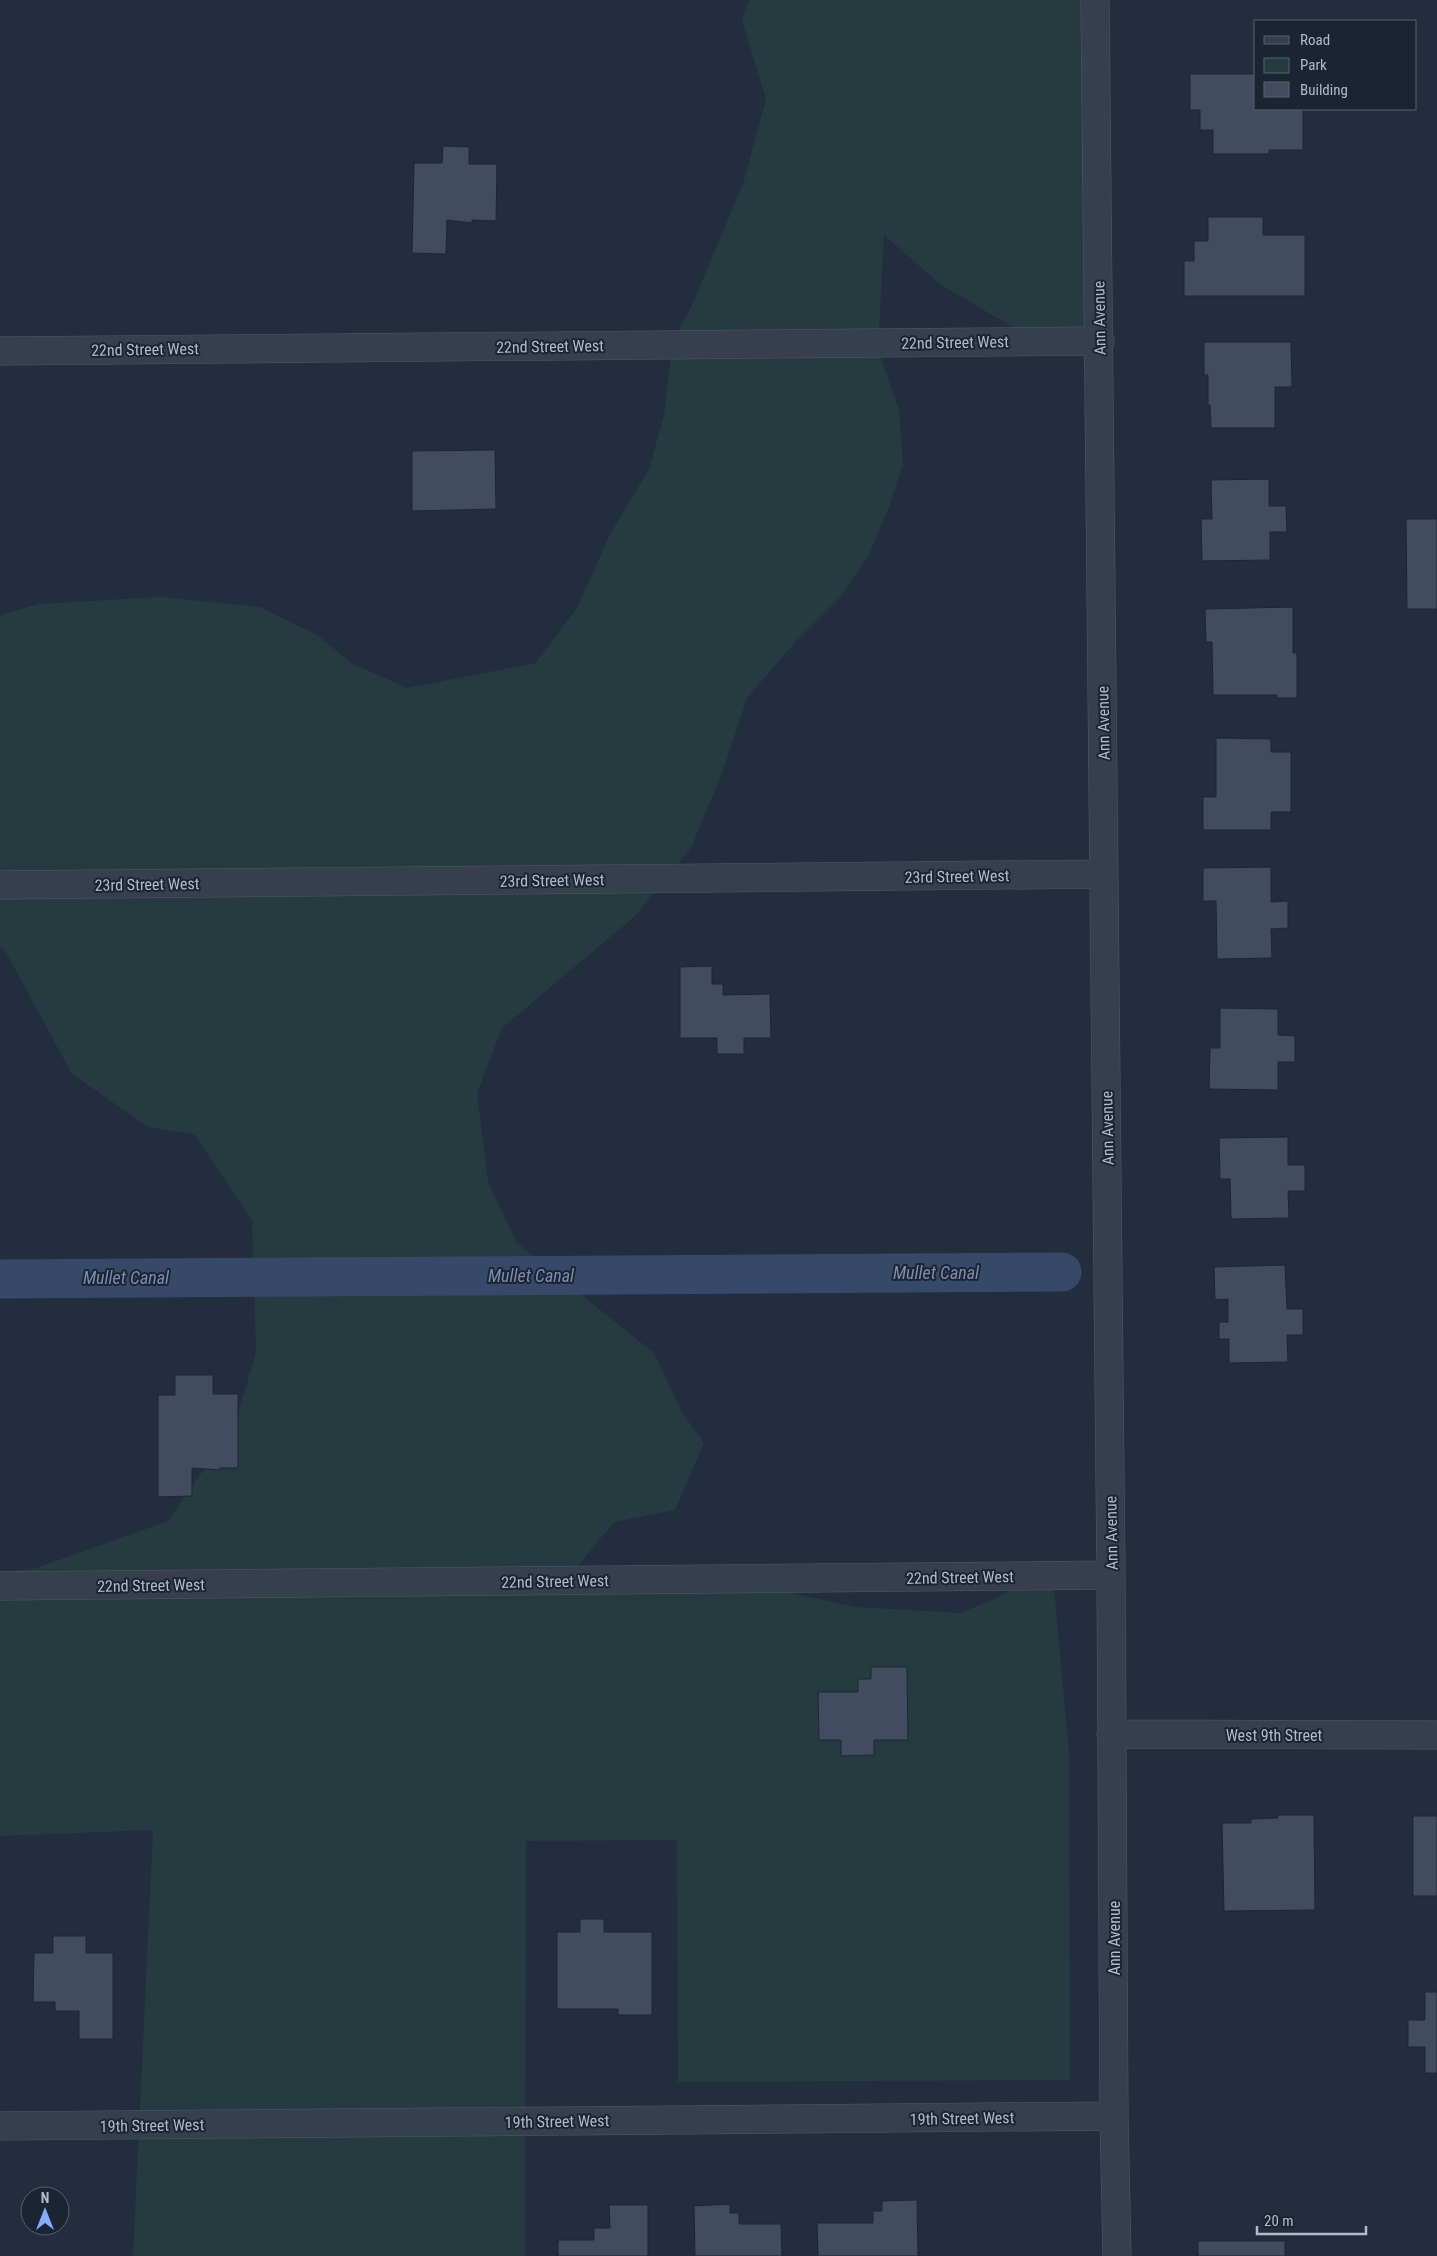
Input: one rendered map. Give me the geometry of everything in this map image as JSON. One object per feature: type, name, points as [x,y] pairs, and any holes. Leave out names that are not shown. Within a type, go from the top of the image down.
[{"type":"street","name":"Ann Avenue","points":[[1095,0],[1100,341],[1114,2116],[1118,2256]]},
{"type":"street","name":"22nd Street West","points":[[0,350],[1100,341]]},
{"type":"street","name":"23rd Street West","points":[[0,885],[1104,874]]},
{"type":"street","name":"22nd Street West","points":[[0,1586],[1111,1575]]},
{"type":"street","name":"West 9th Street","points":[[1111,1734],[1437,1734]]},
{"type":"street","name":"19th Street West","points":[[0,2126],[1114,2116]]},
{"type":"green space","points":[[749,0],[1107,0],[1101,354],[1019,331],[940,284],[884,235],[878,350],[899,410],[903,464],[889,507],[868,557],[840,597],[797,640],[747,698],[722,773],[691,848],[634,917],[502,1028],[477,1093],[488,1182],[517,1243],[654,1353],[683,1414],[704,1443],[675,1510],[614,1522],[573,1572],[730,1589],[791,1593],[856,1607],[960,1613],[995,1599],[1052,1566],[1069,1753],[1070,2080],[678,2082],[677,1840],[526,1841],[525,2256],[133,2256],[153,1830],[0,1836],[0,1573],[36,1568],[168,1521],[235,1424],[256,1352],[252,1220],[194,1134],[148,1127],[72,1074],[4,949],[0,948],[0,615],[38,604],[160,597],[260,607],[317,635],[353,664],[407,688],[536,663],[578,606],[610,534],[649,469],[664,415],[670,365],[670,347],[691,307],[743,184],[766,99],[742,20]]},
{"type":"building","points":[[1190,74],[1254,74],[1254,110],[1303,110],[1303,150],[1269,150],[1269,154],[1213,154],[1213,130],[1200,130],[1200,110],[1190,110]]},
{"type":"building","points":[[443,146],[469,147],[469,164],[497,164],[496,221],[472,220],[472,223],[447,220],[446,254],[412,253],[414,163],[442,163]]},
{"type":"building","points":[[1208,217],[1263,217],[1263,235],[1305,235],[1305,296],[1184,296],[1184,261],[1194,261],[1194,241],[1208,241]]},
{"type":"building","points":[[1204,342],[1291,342],[1292,387],[1275,387],[1275,428],[1211,428],[1210,405],[1208,405],[1208,375],[1204,375]]},
{"type":"building","points":[[495,450],[496,509],[412,511],[412,451]]},
{"type":"building","points":[[1269,479],[1269,506],[1286,506],[1287,532],[1270,532],[1270,560],[1202,561],[1201,519],[1212,519],[1211,480]]},
{"type":"building","points":[[1406,519],[1437,519],[1437,609],[1407,609]]},
{"type":"building","points":[[1293,607],[1293,653],[1297,653],[1297,698],[1277,698],[1277,695],[1213,695],[1212,642],[1206,642],[1205,609]]},
{"type":"building","points":[[1216,738],[1271,739],[1271,752],[1291,752],[1291,812],[1271,812],[1271,830],[1203,830],[1203,797],[1216,797]]},
{"type":"building","points":[[1271,867],[1271,902],[1288,901],[1288,928],[1271,929],[1272,958],[1217,959],[1216,901],[1203,901],[1203,868]]},
{"type":"building","points":[[712,966],[712,984],[723,984],[723,995],[770,994],[771,1038],[744,1038],[744,1054],[717,1054],[717,1038],[680,1038],[680,967]]},
{"type":"building","points":[[1220,1008],[1278,1009],[1278,1035],[1295,1036],[1295,1062],[1278,1062],[1278,1090],[1209,1089],[1210,1048],[1220,1048]]},
{"type":"building","points":[[1288,1137],[1288,1165],[1305,1165],[1305,1191],[1288,1191],[1289,1218],[1231,1219],[1230,1179],[1220,1179],[1219,1138]]},
{"type":"building","points":[[1285,1265],[1287,1309],[1303,1309],[1303,1335],[1287,1335],[1288,1362],[1229,1363],[1229,1339],[1219,1339],[1219,1322],[1228,1322],[1228,1299],[1215,1300],[1214,1267]]},
{"type":"building","points":[[175,1375],[213,1375],[213,1394],[238,1394],[238,1468],[220,1468],[220,1470],[192,1468],[192,1496],[158,1497],[158,1395],[175,1395]]},
{"type":"building","points":[[871,1667],[907,1667],[908,1740],[874,1740],[874,1755],[841,1756],[841,1740],[819,1740],[818,1692],[858,1692],[858,1679],[871,1679]]},
{"type":"building","points":[[1278,1815],[1314,1815],[1315,1910],[1224,1911],[1222,1823],[1251,1823],[1251,1819],[1278,1818]]},
{"type":"building","points":[[1413,1816],[1437,1816],[1437,1896],[1413,1896]]},
{"type":"building","points":[[580,1919],[604,1919],[604,1932],[652,1932],[652,2015],[618,2015],[618,2009],[557,2009],[557,1932],[580,1932]]},
{"type":"building","points":[[53,1936],[86,1936],[86,1953],[113,1953],[113,2039],[79,2039],[79,2011],[55,2011],[55,2002],[33,2002],[34,1953],[53,1953]]},
{"type":"building","points":[[1425,1992],[1437,1992],[1437,2073],[1425,2073],[1425,2047],[1408,2047],[1408,2020],[1425,2020]]},
{"type":"building","points":[[917,2200],[918,2256],[818,2256],[817,2223],[873,2223],[873,2211],[882,2211],[882,2201]]},
{"type":"building","points":[[730,2204],[730,2213],[739,2213],[739,2224],[781,2224],[782,2256],[695,2256],[694,2206]]},
{"type":"building","points":[[609,2205],[648,2205],[648,2256],[558,2256],[558,2240],[594,2240],[594,2228],[610,2228]]},
{"type":"building","points":[[1198,2241],[1285,2241],[1285,2256],[1198,2256]]},
{"type":"waterway","name":"Mullet Canal","points":[[0,1279],[1062,1272]]}]
